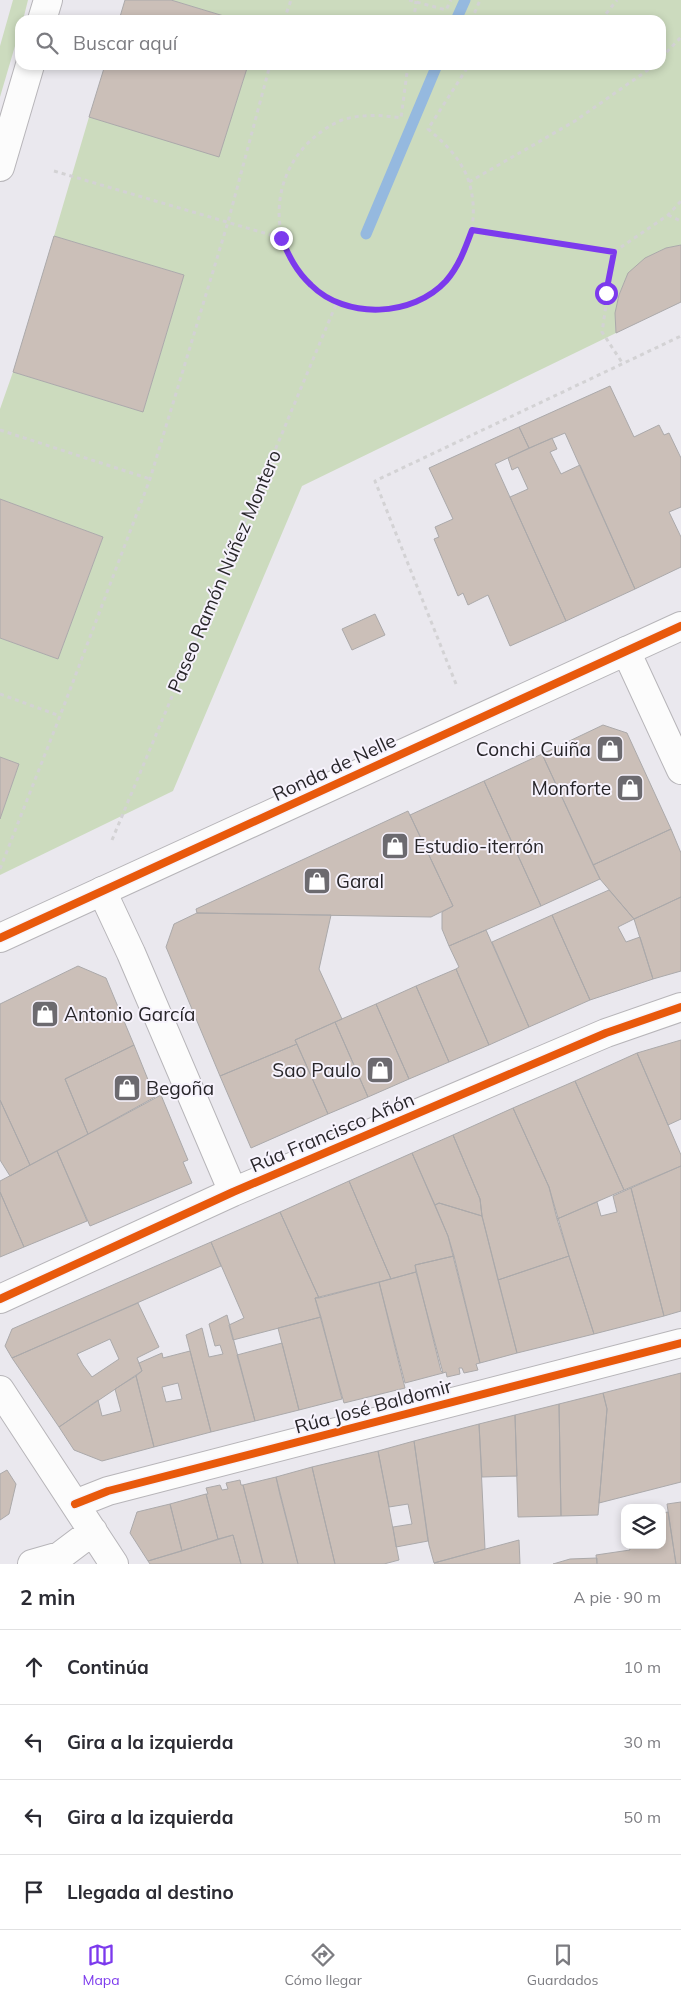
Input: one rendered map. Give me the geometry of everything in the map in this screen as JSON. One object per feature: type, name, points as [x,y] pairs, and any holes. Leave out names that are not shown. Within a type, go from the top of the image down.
[{"type":"street","points":[[44,15],[48,0]]},
{"type":"street","points":[[0,167],[29,70]]},
{"type":"street","name":"Ronda de Nelle","points":[[0,938],[681,626]]},
{"type":"street","points":[[626,651],[681,770]]},
{"type":"street","points":[[102,891],[131,953],[233,1192]]},
{"type":"street","name":"Rúa Francisco Añón","points":[[0,1299],[233,1192],[606,1033],[681,1007]]},
{"type":"street","name":"Rúa José Baldomir","points":[[75,1504],[108,1491],[681,1343]]},
{"type":"street","points":[[0,1390],[114,1564]]},
{"type":"street","points":[[32,1564],[60,1556],[93,1531]]},
{"type":"path","points":[[286,15],[291,0]]},
{"type":"path","points":[[409,0],[446,10],[450,0]]},
{"type":"path","points":[[474,15],[480,0]]},
{"type":"path","points":[[605,15],[617,0]]},
{"type":"path","points":[[415,15],[416,1]]},
{"type":"path","points":[[666,52],[681,36]]},
{"type":"path","points":[[0,869],[150,479],[228,222],[269,70]]},
{"type":"path","points":[[407,70],[401,118],[372,114],[343,120],[318,133],[298,154],[284,180],[278,209],[281,238],[293,265],[312,287],[337,302],[364,310],[394,309],[422,299],[445,282],[462,258],[472,230],[473,206],[469,182],[459,161],[445,144],[428,129],[466,70]]},
{"type":"path","points":[[469,182],[575,121],[648,70]]},
{"type":"path","points":[[54,171],[281,238]]},
{"type":"path","points":[[472,230],[614,252],[668,214],[681,201]]},
{"type":"path","points":[[668,214],[681,221]]},
{"type":"path","points":[[614,252],[602,332],[623,364]]},
{"type":"path","points":[[456,684],[375,481],[681,336]]},
{"type":"path","points":[[0,430],[150,479]]},
{"type":"path","points":[[0,694],[60,716]]},
{"type":"green space","points":[[13,0],[28,0],[24,15],[15,15],[15,46],[0,97],[0,46]]},
{"type":"green space","points":[[171,0],[681,0],[681,245],[650,256],[629,274],[618,300],[616,333],[302,486],[173,791],[0,875],[0,819],[19,764],[0,757],[0,638],[58,659],[103,537],[0,499],[0,409],[13,372],[143,412],[184,275],[54,236],[89,117],[219,156],[246,70],[666,70],[666,15],[220,15]]},
{"type":"building","points":[[125,0],[171,0],[220,15],[120,15]]},
{"type":"building","points":[[103,70],[246,70],[219,157],[89,117]]},
{"type":"building","points":[[54,236],[184,275],[143,412],[13,372]]},
{"type":"building","points":[[681,245],[681,302],[616,333],[615,313],[619,295],[628,273],[645,258],[666,248]]},
{"type":"building","points":[[610,386],[634,437],[659,425],[664,435],[669,433],[681,458],[681,507],[669,512],[681,537],[681,567],[635,589],[565,433],[529,448],[519,427]]},
{"type":"building","points":[[519,427],[529,448],[495,464],[566,621],[510,646],[488,595],[468,605],[463,593],[458,596],[434,539],[439,537],[435,527],[453,519],[429,468]]},
{"type":"building","points":[[552,438],[557,449],[550,452],[561,474],[580,465],[635,589],[566,621],[510,497],[528,489],[518,467],[512,470],[508,458]]},
{"type":"building","points":[[0,499],[103,537],[58,659],[0,638]]},
{"type":"building","points":[[375,614],[385,635],[352,650],[342,629]]},
{"type":"building","points":[[603,725],[627,733],[671,829],[593,865],[542,754]]},
{"type":"building","points":[[542,754],[600,879],[541,906],[484,781]]},
{"type":"building","points":[[0,757],[19,764],[0,819]]},
{"type":"building","points":[[484,781],[541,906],[449,946],[442,929],[442,912],[453,906],[410,815]]},
{"type":"building","points":[[408,811],[453,906],[431,917],[197,913],[196,909]]},
{"type":"building","points":[[671,829],[681,853],[681,897],[634,919],[600,879],[593,865]]},
{"type":"building","points":[[609,890],[634,919],[618,927],[626,942],[640,937],[653,979],[590,1000],[552,915]]},
{"type":"building","points":[[681,897],[681,971],[653,979],[634,919]]},
{"type":"building","points":[[197,913],[331,915],[319,969],[342,1019],[295,1040],[297,1044],[220,1076],[166,947],[174,924]]},
{"type":"building","points":[[552,915],[590,1000],[529,1027],[492,942]]},
{"type":"building","points":[[486,930],[529,1027],[489,1045],[456,969],[459,967],[449,946]]},
{"type":"building","points":[[78,966],[106,978],[134,1045],[65,1079],[88,1134],[30,1165],[0,1100],[0,1004]]},
{"type":"building","points":[[456,969],[489,1045],[449,1062],[416,986]]},
{"type":"building","points":[[416,986],[449,1062],[409,1079],[376,1004]]},
{"type":"building","points":[[376,1004],[409,1079],[368,1097],[335,1022]]},
{"type":"building","points":[[335,1022],[368,1097],[328,1114],[295,1040]]},
{"type":"building","points":[[681,1040],[681,1119],[668,1125],[637,1053]]},
{"type":"building","points":[[297,1044],[328,1114],[251,1148],[220,1076]]},
{"type":"building","points":[[134,1045],[155,1097],[88,1134],[65,1079]]},
{"type":"building","points":[[637,1053],[681,1155],[681,1166],[624,1190],[575,1081]]},
{"type":"building","points":[[575,1081],[624,1190],[557,1219],[549,1187],[513,1108]]},
{"type":"building","points":[[161,1095],[188,1160],[183,1162],[192,1183],[90,1226],[57,1151]]},
{"type":"building","points":[[0,1100],[30,1165],[10,1176],[0,1160]]},
{"type":"building","points":[[513,1108],[549,1187],[569,1256],[498,1280],[482,1216],[480,1199],[453,1135]]},
{"type":"building","points":[[453,1135],[480,1199],[482,1216],[439,1203],[435,1205],[412,1153]]},
{"type":"building","points":[[57,1151],[87,1221],[24,1247],[0,1192],[0,1181]]},
{"type":"building","points":[[412,1153],[448,1236],[454,1256],[415,1265],[416,1272],[391,1279],[349,1181]]},
{"type":"building","points":[[681,1166],[681,1311],[664,1316],[631,1188]]},
{"type":"building","points":[[349,1181],[391,1279],[319,1298],[280,1212]]},
{"type":"building","points":[[631,1188],[664,1316],[594,1334],[557,1219],[597,1202],[601,1216],[617,1212],[613,1196]]},
{"type":"building","points":[[0,1192],[24,1247],[0,1257]]},
{"type":"building","points":[[439,1203],[482,1216],[517,1353],[480,1363],[448,1236],[435,1205]]},
{"type":"building","points":[[280,1212],[319,1298],[315,1298],[321,1317],[233,1340],[229,1325],[244,1318],[211,1242]]},
{"type":"building","points":[[211,1242],[221,1266],[12,1358],[5,1346],[12,1329]]},
{"type":"building","points":[[454,1256],[480,1363],[476,1364],[478,1370],[464,1373],[462,1368],[459,1368],[460,1374],[447,1377],[446,1372],[443,1373],[441,1371],[415,1265]]},
{"type":"building","points":[[569,1256],[594,1334],[517,1353],[498,1280]]},
{"type":"building","points":[[416,1272],[443,1373],[405,1383],[379,1282]]},
{"type":"building","points":[[379,1282],[405,1388],[344,1403],[315,1298]]},
{"type":"building","points":[[138,1303],[159,1347],[137,1358],[142,1371],[59,1427],[12,1358]],"holes":[[[110,1339],[119,1359],[92,1377],[77,1354]]]},
{"type":"building","points":[[227,1315],[255,1421],[211,1432],[186,1335],[202,1328],[209,1357],[223,1354],[220,1345],[215,1346],[209,1324]]},
{"type":"building","points":[[321,1317],[342,1399],[299,1410],[278,1328]]},
{"type":"building","points":[[282,1343],[299,1410],[255,1421],[237,1355]]},
{"type":"building","points":[[190,1351],[211,1432],[154,1447],[136,1376],[142,1371],[139,1363],[162,1353],[163,1358]],"holes":[[[178,1383],[182,1399],[166,1402],[162,1387]]]},
{"type":"building","points":[[681,1373],[681,1482],[599,1503],[607,1409],[603,1393]]},
{"type":"building","points":[[136,1376],[154,1447],[102,1461],[74,1450],[59,1427],[98,1400],[102,1416],[121,1411],[115,1389]]},
{"type":"building","points":[[603,1393],[607,1409],[598,1515],[561,1516],[559,1404]]},
{"type":"building","points":[[559,1404],[561,1516],[518,1517],[515,1415]]},
{"type":"building","points":[[515,1415],[517,1476],[482,1477],[479,1424]]},
{"type":"building","points":[[479,1424],[485,1549],[434,1563],[429,1545],[414,1441]]},
{"type":"building","points":[[414,1441],[428,1541],[396,1547],[393,1527],[412,1524],[408,1504],[389,1507],[378,1451]]},
{"type":"building","points":[[378,1451],[399,1560],[384,1564],[335,1564],[312,1467]]},
{"type":"building","points":[[312,1467],[335,1564],[298,1564],[280,1495],[276,1477]]},
{"type":"building","points":[[7,1470],[16,1484],[9,1514],[0,1520],[0,1474]]},
{"type":"building","points":[[276,1477],[298,1564],[263,1564],[248,1505],[243,1485]]},
{"type":"building","points":[[240,1480],[241,1485],[243,1485],[263,1563],[260,1564],[241,1564],[233,1535],[218,1539],[206,1494],[208,1494],[206,1488],[220,1485],[222,1490],[228,1489],[226,1483]]},
{"type":"building","points":[[206,1494],[218,1539],[182,1551],[170,1504]]},
{"type":"building","points":[[681,1502],[681,1564],[676,1564],[667,1504]]},
{"type":"building","points":[[170,1504],[182,1551],[148,1561],[130,1533],[137,1512]]},
{"type":"building","points":[[666,1512],[668,1512],[676,1564],[597,1564],[596,1555],[630,1549],[666,1549]]},
{"type":"building","points":[[233,1535],[241,1564],[150,1564],[148,1561]]},
{"type":"building","points":[[519,1540],[520,1564],[434,1563]]},
{"type":"building","points":[[597,1558],[597,1564],[553,1564],[570,1559]]},
{"type":"waterway","points":[[458,15],[465,0]]},
{"type":"waterway","points":[[366,234],[435,70]]},
{"type":"cycle path","points":[[0,938],[681,626]]},
{"type":"cycle path","points":[[0,1299],[233,1192],[606,1033],[681,1007]]},
{"type":"cycle path","points":[[75,1504],[108,1491],[681,1343]]},
{"type":"place","name":"Conchi Cuiña","points":[[610,749]]},
{"type":"place","name":"Monforte","points":[[630,788]]},
{"type":"place","name":"Estudio-iterrón","points":[[395,846]]},
{"type":"place","name":"Garal","points":[[317,881]]},
{"type":"place","name":"Antonio García","points":[[45,1014]]},
{"type":"place","name":"Sao Paulo","points":[[380,1070]]},
{"type":"place","name":"Begoña","points":[[127,1088]]},
{"type":"route","points":[[281,238],[293,265],[312,287],[337,302],[364,310],[394,309],[422,299],[445,282],[462,258],[472,230],[614,252],[606,293]]}]
